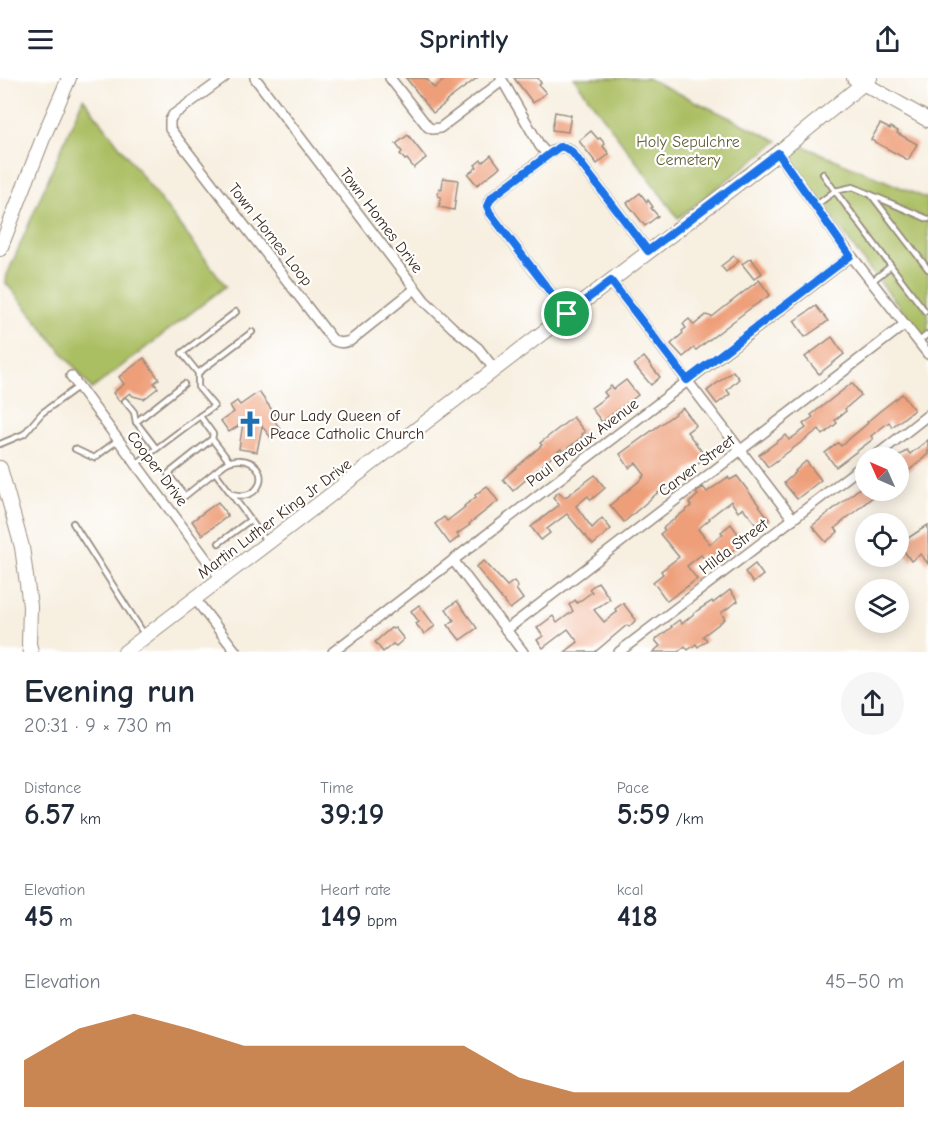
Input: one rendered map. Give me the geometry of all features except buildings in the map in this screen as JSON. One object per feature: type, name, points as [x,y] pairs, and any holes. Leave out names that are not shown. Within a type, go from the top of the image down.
[{"type":"street","points":[[0,249],[69,78]]},
{"type":"street","name":"Town Homes Loop","points":[[224,78],[173,115],[170,120],[170,129],[332,339],[339,343],[350,340],[415,289]]},
{"type":"street","name":"Town Homes Drive","points":[[255,78],[415,289],[453,328],[478,348],[495,370]]},
{"type":"street","points":[[390,78],[428,127],[432,129],[440,128],[501,80],[540,146],[548,154]]},
{"type":"street","points":[[863,80],[928,120]]},
{"type":"street","name":"Martin Luther King Jr Drive","points":[[125,652],[778,153],[863,80]]},
{"type":"street","points":[[567,314],[488,209],[488,201],[492,197],[548,154],[559,147],[564,147],[572,152],[648,251]]},
{"type":"street","points":[[778,153],[850,256],[928,354]]},
{"type":"street","name":"Paul Breaux Avenue","points":[[333,652],[850,256]]},
{"type":"street","points":[[611,281],[793,519]]},
{"type":"street","name":"Carver Street","points":[[506,630],[904,325]]},
{"type":"street","name":"Cooper Drive","points":[[71,376],[221,579]]},
{"type":"street","points":[[887,447],[928,415]]},
{"type":"street","points":[[0,468],[24,557],[30,606],[29,650]]},
{"type":"street","name":"Hilda Street","points":[[619,652],[855,471]]},
{"type":"street","points":[[453,560],[523,652]]},
{"type":"street","points":[[195,599],[236,652]]},
{"type":"lane","points":[[823,174],[927,311]]},
{"type":"lane","points":[[815,206],[835,191],[853,187],[925,218],[928,223]]},
{"type":"lane","points":[[870,194],[928,269]]},
{"type":"lane","points":[[871,282],[891,266]]},
{"type":"lane","points":[[136,464],[214,406],[198,387],[198,373],[182,353],[236,312]]},
{"type":"lane","points":[[198,373],[252,332]]},
{"type":"lane","points":[[918,342],[928,334]]},
{"type":"lane","points":[[136,422],[184,384]]},
{"type":"lane","points":[[0,444],[24,434],[42,413],[79,386]]},
{"type":"lane","points":[[125,401],[134,412],[136,422],[156,448]]},
{"type":"lane","points":[[200,416],[213,434],[212,440],[168,474],[185,496],[230,461],[253,463],[258,467],[261,476],[259,484],[252,493],[232,494]]},
{"type":"lane","points":[[75,449],[94,458],[118,440]]},
{"type":"lane","points":[[212,440],[230,461]]},
{"type":"lane","points":[[215,472],[267,544]]},
{"type":"lane","points":[[219,543],[250,520]]},
{"type":"lane","points":[[73,523],[145,637]]},
{"type":"green space","name":"Holy Sepulchre Cemetery","points":[[574,78],[647,78],[778,141],[678,218]]},
{"type":"green space","points":[[83,98],[226,286],[92,389],[6,283],[7,275]]},
{"type":"green space","points":[[803,146],[928,199],[928,342],[867,266],[796,165],[795,154]]},
{"type":"place","name":"Our Lady Queen of Peace Catholic Church","points":[[250,424]]},
{"type":"route","points":[[559,147],[572,152],[648,251],[778,153],[850,256],[687,380],[611,281],[567,314],[487,206],[492,197],[559,147]]}]
